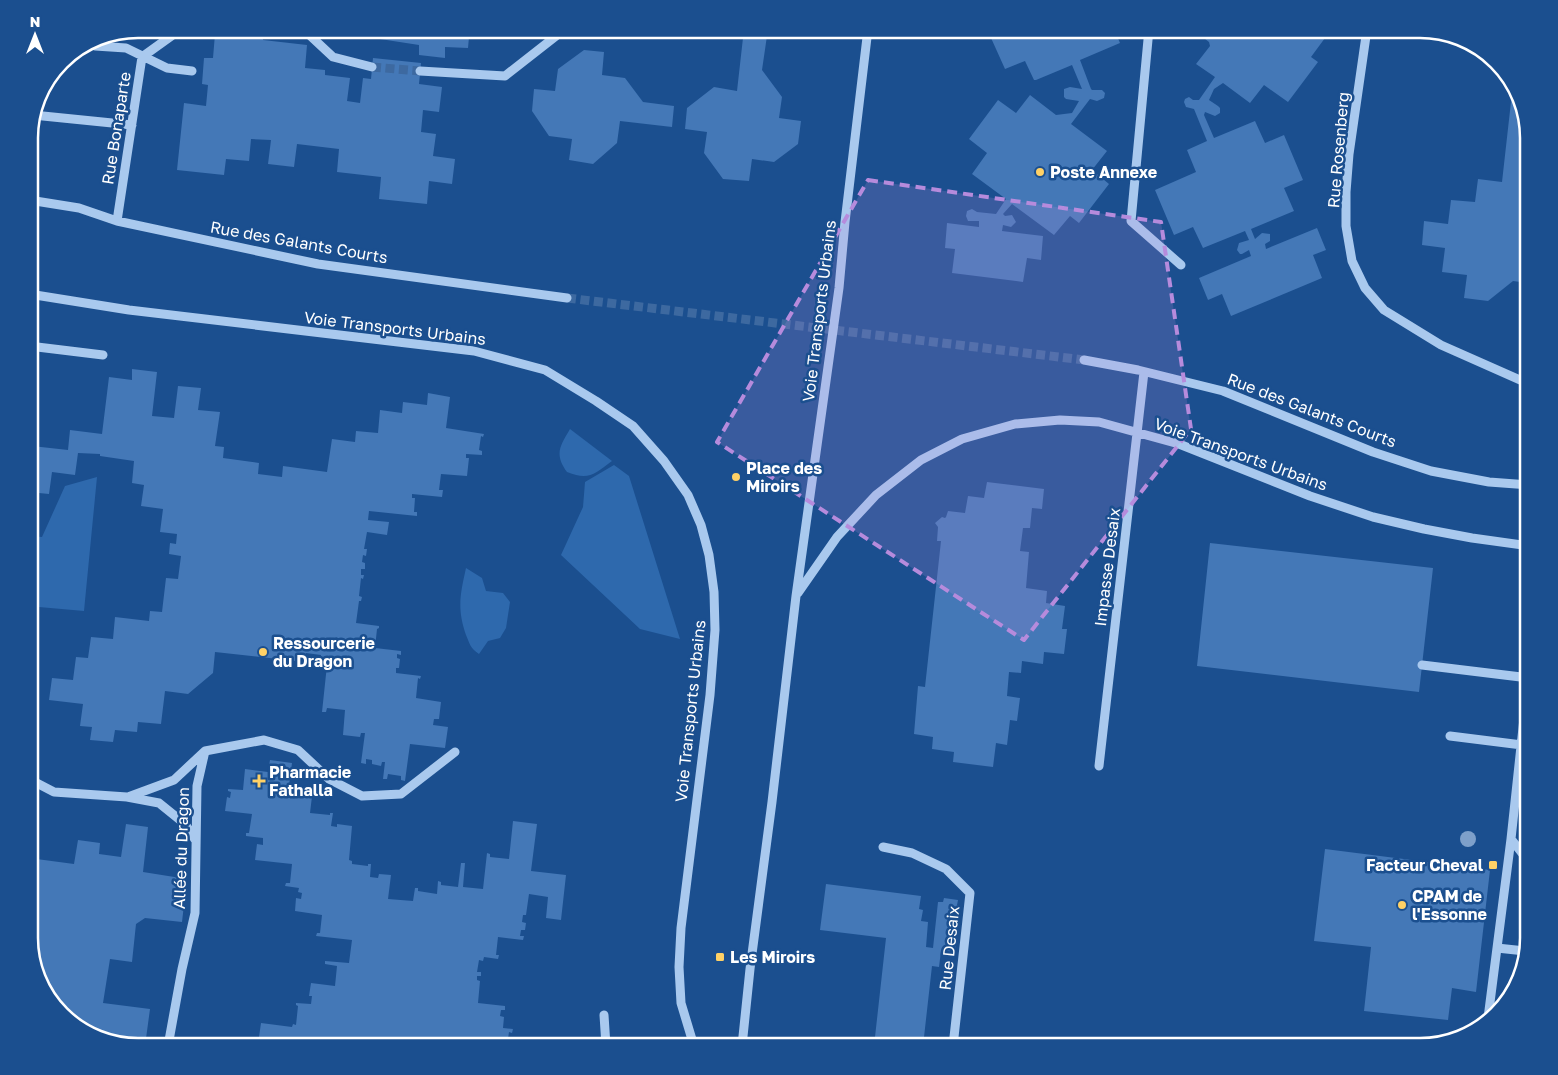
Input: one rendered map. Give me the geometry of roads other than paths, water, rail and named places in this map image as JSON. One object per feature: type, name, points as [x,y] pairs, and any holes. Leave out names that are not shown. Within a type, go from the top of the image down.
[{"type":"street","name":"Rue Bonaparte","points":[[117,222],[142,57],[168,38]]},
{"type":"street","points":[[313,38],[333,57],[372,67]]},
{"type":"street","points":[[420,71],[504,76],[553,38]]},
{"type":"street","name":"Voie Transports Urbains","points":[[743,1038],[796,596],[839,288],[867,38]]},
{"type":"street","points":[[1148,38],[1131,221],[1181,265]]},
{"type":"street","name":"Rue Rosenberg","points":[[1366,38],[1349,154],[1347,183],[1346,226],[1352,261],[1365,288],[1384,310],[1441,345],[1520,380]]},
{"type":"street","points":[[97,46],[126,48],[167,68],[192,71]]},
{"type":"street","points":[[40,116],[132,125]]},
{"type":"street","name":"Rue des Galants Courts","points":[[38,201],[79,208],[117,222],[318,264],[567,298]]},
{"type":"street","name":"Voie Transports Urbains","points":[[38,295],[129,310],[474,351],[545,370],[633,426],[664,461],[688,495],[701,525],[709,555],[714,592],[715,630],[710,695],[681,928],[679,967],[681,1004],[692,1038]]},
{"type":"street","points":[[38,347],[103,355]]},
{"type":"street","name":"Rue des Galants Courts","points":[[1084,360],[1222,391],[1373,452],[1431,471],[1489,482],[1520,484]]},
{"type":"street","name":"Impasse Desaix","points":[[1099,766],[1144,372]]},
{"type":"street","name":"Voie Transports Urbains","points":[[796,596],[838,537],[876,496],[921,460],[962,439],[1015,424],[1060,420],[1099,422],[1179,444],[1310,496],[1374,517],[1424,529],[1520,545]]},
{"type":"street","points":[[1422,665],[1520,677]]},
{"type":"street","points":[[1450,736],[1520,745]]},
{"type":"street","points":[[127,797],[174,780],[205,751],[264,740],[298,750],[329,780],[362,796],[401,794],[455,752]]},
{"type":"street","name":"Allée du Dragon","points":[[169,1038],[182,969],[195,913],[197,786],[205,751]]},
{"type":"street","points":[[1489,1010],[1520,762]]},
{"type":"street","points":[[38,784],[54,792],[127,797],[159,803],[185,824],[196,842]]},
{"type":"street","points":[[1511,839],[1520,850]]},
{"type":"street","name":"Rue Desaix","points":[[883,847],[912,853],[946,869],[970,893],[955,1038]]},
{"type":"street","points":[[1497,948],[1520,950]]},
{"type":"street","points":[[604,1015],[605,1038]]},
{"type":"tunnel","points":[[372,67],[420,71]]},
{"type":"tunnel","points":[[567,298],[1084,360]]},
{"type":"place","name":"Poste Annexe","points":[[1040,172]]},
{"type":"place","name":"Place des Miroirs","points":[[736,477]]},
{"type":"place","name":"Ressourcerie du Dragon","points":[[263,652]]},
{"type":"place","name":"Pharmacie Fathalla","points":[[259,781]]},
{"type":"place","name":"Facteur Cheval","points":[[1493,865]]},
{"type":"place","name":"CPAM de l'Essonne","points":[[1402,905]]},
{"type":"place","name":"Les Miroirs","points":[[720,957]]}]
